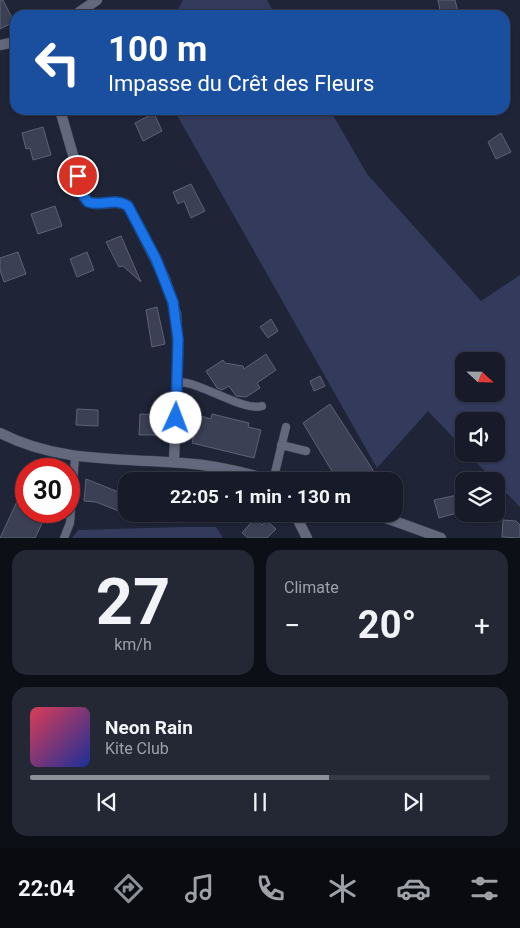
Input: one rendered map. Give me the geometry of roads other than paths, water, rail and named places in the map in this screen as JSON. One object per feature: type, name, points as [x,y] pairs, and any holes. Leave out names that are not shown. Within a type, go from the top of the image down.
[{"type":"street","points":[[83,10],[98,0]]},
{"type":"street","points":[[61,115],[86,200],[92,204],[117,202],[128,206],[165,279],[173,302],[177,327],[178,382],[174,462]]},
{"type":"street","points":[[0,433],[33,447],[75,457],[174,462],[223,468],[238,472]]},
{"type":"street","points":[[299,522],[307,538]]},
{"type":"street","points":[[397,522],[441,538]]},
{"type":"lane","points":[[178,382],[193,384],[240,403],[256,407],[262,406]]},
{"type":"lane","points":[[176,418],[197,420]]},
{"type":"lane","points":[[275,472],[286,427]]},
{"type":"lane","points":[[281,445],[306,451]]},
{"type":"lane","points":[[64,538],[70,523],[75,457]]}]
